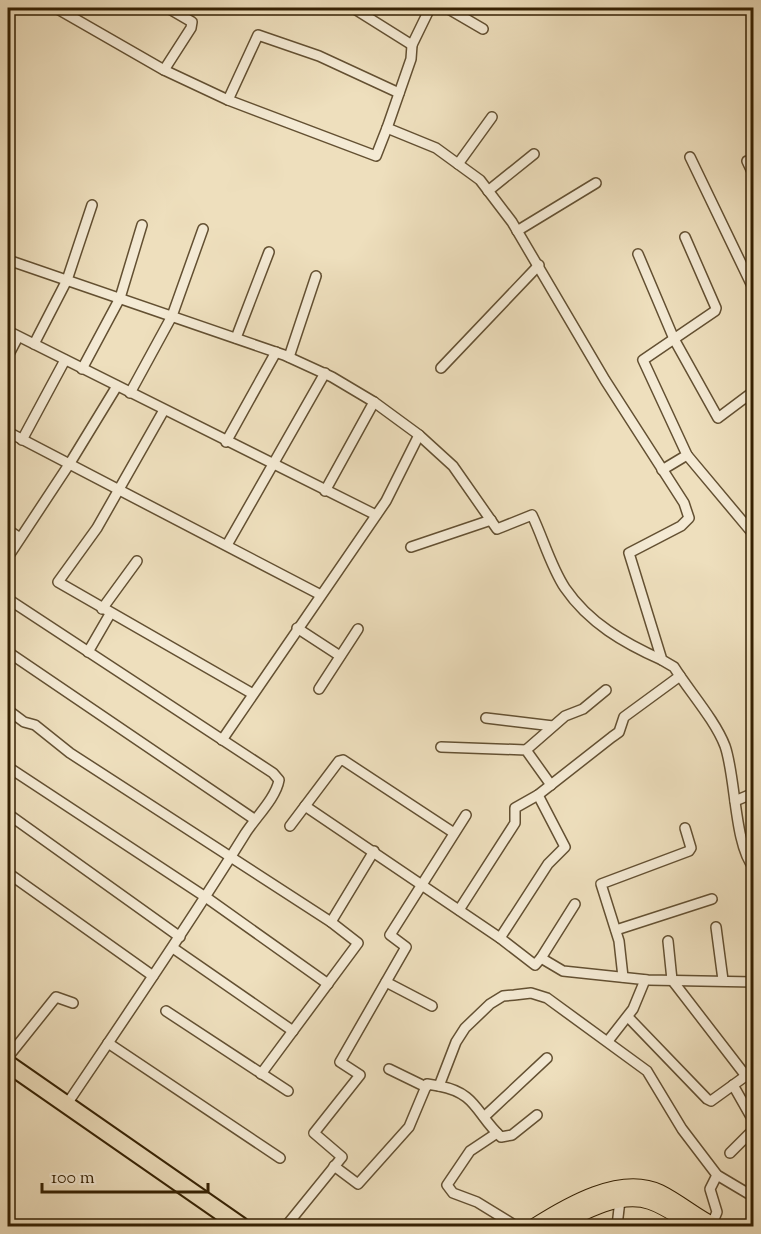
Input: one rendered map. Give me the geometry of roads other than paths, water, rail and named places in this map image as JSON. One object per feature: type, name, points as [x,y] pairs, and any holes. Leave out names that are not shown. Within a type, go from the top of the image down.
[{"type":"highway","points":[[8,1064],[241,1227]]},
{"type":"main road","points":[[534,1227],[591,1197],[628,1186],[658,1191],[714,1225]]},
{"type":"main road","points":[[558,1227],[620,1200],[650,1202],[694,1227]]},
{"type":"street","points":[[56,8],[164,70],[228,100],[376,156],[411,59],[412,45],[430,8]]},
{"type":"street","points":[[164,70],[191,28],[192,22],[169,8]]},
{"type":"street","points":[[353,8],[412,45]]},
{"type":"street","points":[[447,8],[483,29]]},
{"type":"street","points":[[228,100],[258,35],[319,56],[399,93]]},
{"type":"street","points":[[458,164],[492,117]]},
{"type":"street","points":[[387,128],[436,148],[480,180],[518,231],[605,380],[684,503],[689,518],[681,526],[629,553],[662,660]]},
{"type":"street","points":[[488,191],[534,154]]},
{"type":"street","points":[[690,157],[753,290]]},
{"type":"street","points":[[747,161],[753,176]]},
{"type":"street","points":[[518,231],[596,183]]},
{"type":"street","points":[[34,344],[67,280],[92,205]]},
{"type":"street","points":[[82,369],[120,298],[142,225]]},
{"type":"street","points":[[130,393],[172,316],[203,229]]},
{"type":"street","points":[[684,237],[716,308],[715,311],[643,360],[687,455],[753,535]]},
{"type":"street","points":[[236,338],[268,252]]},
{"type":"street","points":[[638,254],[675,339],[718,418],[753,391]]},
{"type":"street","points":[[8,260],[276,352],[325,373],[374,402],[419,435],[453,466],[497,529],[532,515],[564,587],[588,615],[624,643],[674,668],[723,743],[732,768],[735,801],[744,844],[753,868]]},
{"type":"street","points":[[441,368],[539,265]]},
{"type":"street","points":[[289,357],[316,276]]},
{"type":"street","points":[[8,331],[376,515]]},
{"type":"street","points":[[8,356],[18,337]]},
{"type":"street","points":[[226,442],[276,352]]},
{"type":"street","points":[[22,440],[65,360]]},
{"type":"street","points":[[227,545],[325,373]]},
{"type":"street","points":[[8,556],[70,463],[117,386]]},
{"type":"street","points":[[325,491],[374,402]]},
{"type":"street","points":[[164,410],[97,528],[58,580],[106,612],[253,694]]},
{"type":"street","points":[[8,432],[319,594]]},
{"type":"street","points":[[222,740],[319,594],[376,515],[419,435]]},
{"type":"street","points":[[663,470],[687,455]]},
{"type":"street","points":[[411,547],[491,520]]},
{"type":"street","points":[[8,530],[20,538]]},
{"type":"street","points":[[87,651],[106,612],[137,561]]},
{"type":"street","points":[[8,599],[273,773],[279,780],[278,787],[254,819],[207,898],[67,1104]]},
{"type":"street","points":[[297,628],[340,656]]},
{"type":"street","points":[[319,689],[358,629]]},
{"type":"street","points":[[8,652],[254,819]]},
{"type":"street","points":[[459,910],[516,822],[515,808],[538,795],[619,732],[624,717],[680,676]]},
{"type":"street","points":[[441,747],[526,750],[565,716],[583,709],[606,690]]},
{"type":"street","points":[[8,710],[24,722],[35,724],[70,753],[232,856],[331,922],[358,943],[261,1074]]},
{"type":"street","points":[[486,718],[554,726]]},
{"type":"street","points":[[526,750],[551,785]]},
{"type":"street","points":[[290,826],[339,761],[343,760],[454,833]]},
{"type":"street","points":[[8,767],[207,898],[328,984]]},
{"type":"street","points":[[735,801],[753,793]]},
{"type":"street","points":[[500,938],[548,864],[565,847],[538,795]]},
{"type":"street","points":[[305,806],[500,938],[535,965],[575,904]]},
{"type":"street","points":[[8,814],[180,937]]},
{"type":"street","points":[[285,1227],[342,1157],[314,1133],[360,1075],[340,1062],[406,947],[390,935],[466,815]]},
{"type":"street","points":[[623,977],[616,930],[601,884],[689,851],[691,848],[686,828]]},
{"type":"street","points":[[331,922],[374,851]]},
{"type":"street","points":[[8,873],[153,976]]},
{"type":"street","points":[[616,930],[712,899]]},
{"type":"street","points":[[716,927],[723,980]]},
{"type":"street","points":[[628,1017],[711,1101],[750,1073],[672,980],[668,940]]},
{"type":"street","points":[[172,948],[293,1030]]},
{"type":"street","points":[[541,958],[563,971],[645,980],[753,982]]},
{"type":"street","points":[[608,1041],[628,1017],[645,980]]},
{"type":"street","points":[[386,982],[432,1006]]},
{"type":"street","points":[[439,1086],[456,1042],[465,1028],[490,1004],[503,996],[531,993],[547,998],[647,1071],[682,1129],[717,1175],[753,1197]]},
{"type":"street","points":[[8,1057],[56,997],[73,1003]]},
{"type":"street","points":[[166,1011],[288,1091]]},
{"type":"street","points":[[108,1043],[280,1158]]},
{"type":"street","points":[[484,1117],[547,1058]]},
{"type":"street","points":[[389,1070],[426,1087]]},
{"type":"street","points":[[334,1166],[358,1184],[409,1127],[427,1084],[460,1091],[501,1137],[512,1135],[537,1115]]},
{"type":"street","points":[[734,1085],[753,1122]]},
{"type":"street","points":[[730,1153],[753,1129]]},
{"type":"street","points":[[497,1133],[470,1151],[447,1185],[453,1193],[477,1202],[516,1227]]},
{"type":"street","points":[[714,1225],[717,1212],[710,1190],[717,1175]]},
{"type":"street","points":[[617,1227],[620,1200]]}]
